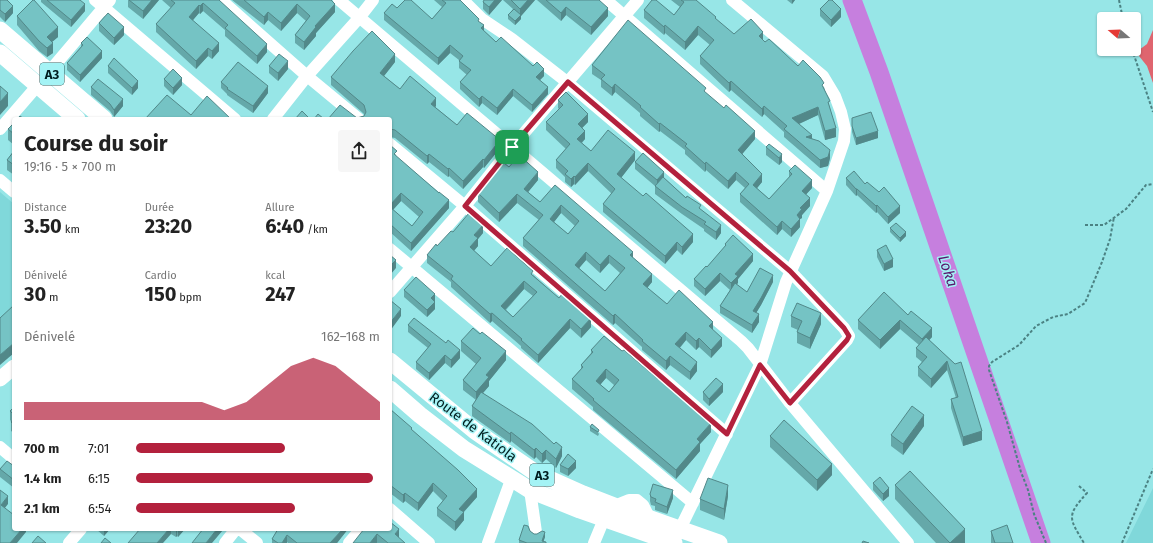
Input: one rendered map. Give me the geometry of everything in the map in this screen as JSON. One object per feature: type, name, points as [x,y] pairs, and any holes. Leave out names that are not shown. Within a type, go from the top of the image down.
[{"type":"highway","name":"A3","points":[[0,30],[102,117]]},
{"type":"highway","name":"A3","points":[[0,53],[75,117]]},
{"type":"highway","name":"Route de Katiola","points":[[392,363],[475,431],[536,473],[576,491],[609,513],[650,519],[672,539]]},
{"type":"highway","name":"Route de Katiola","points":[[392,391],[420,415],[464,449],[511,480],[530,490],[609,513],[672,539],[719,543]]},
{"type":"main road","points":[[0,379],[12,369]]},
{"type":"street","points":[[221,0],[307,76],[357,117]]},
{"type":"street","points":[[339,0],[741,341],[790,403],[908,543]]},
{"type":"street","points":[[275,117],[307,76],[359,18],[373,0]]},
{"type":"street","points":[[463,0],[482,19],[512,39],[568,82],[790,271],[844,328],[849,336],[844,344],[790,403]]},
{"type":"street","points":[[606,0],[827,191]]},
{"type":"street","points":[[392,290],[465,206],[512,147],[638,0]]},
{"type":"street","points":[[672,539],[693,503],[760,365],[782,292],[790,271],[827,191],[844,141],[845,129],[841,112],[835,96],[823,76],[732,0]]},
{"type":"street","points":[[49,72],[103,2],[233,117]]},
{"type":"street","points":[[0,129],[38,85]]},
{"type":"street","points":[[392,146],[465,206],[727,434]]},
{"type":"street","points":[[0,180],[12,190]]},
{"type":"street","points":[[392,251],[693,503]]},
{"type":"street","points":[[0,447],[12,457]]},
{"type":"street","points":[[488,543],[511,480]]},
{"type":"street","points":[[530,490],[536,532]]},
{"type":"street","points":[[392,511],[430,543]]},
{"type":"street","points":[[594,543],[609,513]]},
{"type":"street","points":[[69,543],[79,531]]},
{"type":"street","points":[[225,543],[234,531]]},
{"type":"street","points":[[242,531],[257,543]]},
{"type":"street","points":[[349,543],[358,531]]},
{"type":"path","points":[[1119,0],[1122,12]]},
{"type":"path","points":[[1134,56],[1153,112]]},
{"type":"path","points":[[1086,225],[1104,225],[1126,209],[1146,185],[1153,184]]},
{"type":"path","points":[[1046,543],[1034,514],[1028,490],[1021,472],[989,366],[992,362],[1019,345],[1036,326],[1053,317],[1068,314],[1085,303],[1110,239],[1114,217]]},
{"type":"path","points":[[1122,543],[1153,470]]},
{"type":"path","points":[[1079,486],[1087,493],[1075,507],[1071,515],[1071,522],[1084,543]]},
{"type":"shaded area","points":[[1153,30],[1153,83],[1147,66],[1139,56],[1141,56],[1141,48],[1147,44]]},
{"type":"shaded area","points":[[0,192],[12,202],[12,343],[0,353]]},
{"type":"shaded area","points":[[1153,488],[1153,543],[1126,543]]},
{"type":"building","points":[[0,0],[7,0],[13,6],[5,14],[0,10]]},
{"type":"building","points":[[33,0],[58,27],[47,37],[53,43],[47,48],[17,16]]},
{"type":"building","points":[[47,0],[80,0],[85,4],[71,20]]},
{"type":"building","points":[[129,0],[152,0],[143,11]]},
{"type":"building","points":[[171,0],[219,0],[267,44],[257,56],[225,28],[228,25],[203,3],[200,6],[199,5],[189,17],[219,43],[212,51],[208,48],[196,61],[156,24],[175,3]]},
{"type":"building","points":[[244,0],[331,0],[335,4],[315,26],[316,27],[304,42],[295,35],[310,16],[297,4],[281,23],[268,12],[264,17]]},
{"type":"building","points":[[405,0],[411,0],[432,19],[446,3],[442,0],[460,0],[479,19],[478,21],[484,25],[481,28],[496,42],[501,37],[533,66],[537,62],[544,69],[536,77],[548,87],[532,105],[513,89],[497,108],[482,96],[479,99],[460,82],[471,70],[459,61],[463,56],[450,45],[438,58],[384,13],[392,4],[397,8]]},
{"type":"building","points":[[484,0],[495,0],[489,7],[483,2]]},
{"type":"building","points":[[511,0],[528,0],[520,9]]},
{"type":"building","points":[[546,0],[599,0],[608,8],[591,27],[566,7],[561,13]]},
{"type":"building","points":[[652,0],[656,0],[674,15],[684,2],[681,0],[696,0],[734,34],[751,19],[763,32],[759,36],[765,42],[769,39],[798,66],[803,60],[824,83],[822,85],[830,101],[828,102],[836,128],[825,131],[818,107],[792,118],[812,135],[806,137],[819,141],[830,150],[828,157],[820,160],[784,129],[787,126],[764,106],[762,109],[731,81],[729,83],[700,56],[714,40],[698,26],[685,42],[644,10]]},
{"type":"building","points":[[829,0],[832,0],[841,9],[831,20],[820,9]]},
{"type":"building","points":[[514,9],[521,15],[515,21],[508,15]]},
{"type":"building","points":[[108,13],[124,27],[114,38],[99,23]]},
{"type":"building","points":[[628,20],[706,88],[704,91],[724,108],[726,105],[755,131],[738,150],[762,174],[753,185],[769,199],[792,174],[789,171],[795,165],[812,180],[802,191],[810,198],[800,208],[802,209],[797,215],[800,219],[791,229],[782,221],[777,227],[740,194],[749,184],[736,172],[728,181],[706,162],[705,164],[685,146],[687,144],[660,123],[659,124],[640,107],[641,106],[615,84],[612,88],[601,79],[605,75],[592,65]]},
{"type":"building","points":[[372,31],[395,54],[380,73],[400,89],[410,76],[436,98],[431,104],[457,125],[467,113],[500,140],[484,160],[483,159],[463,181],[449,168],[448,169],[429,154],[427,156],[395,130],[392,129],[392,117],[360,117],[364,116],[366,112],[364,105],[331,77]]},
{"type":"building","points":[[87,37],[102,51],[80,75],[67,63],[83,45],[81,43]]},
{"type":"building","points":[[279,54],[288,61],[278,73],[269,66]]},
{"type":"building","points":[[114,58],[138,81],[132,88],[108,66]]},
{"type":"building","points":[[238,62],[268,86],[253,106],[227,89],[228,88],[221,82]]},
{"type":"building","points":[[173,69],[182,78],[173,88],[164,79]]},
{"type":"building","points":[[98,79],[123,99],[114,110],[110,104],[91,87]]},
{"type":"building","points":[[0,86],[8,93],[0,102]]},
{"type":"building","points":[[566,92],[588,114],[578,124],[585,131],[577,139],[591,151],[608,130],[635,152],[617,174],[643,196],[646,193],[693,234],[682,247],[677,242],[665,256],[603,204],[615,189],[588,163],[575,177],[574,176],[571,179],[565,174],[568,171],[556,160],[570,144],[546,122],[563,105],[558,100]]},
{"type":"building","points":[[167,95],[191,115],[207,96],[229,117],[147,117]]},
{"type":"building","points":[[340,105],[356,117],[330,117]]},
{"type":"building","points":[[302,111],[308,117],[297,117]]},
{"type":"building","points":[[871,112],[878,131],[856,138],[852,126],[852,118]]},
{"type":"building","points":[[12,125],[12,132],[8,129]]},
{"type":"building","points":[[769,144],[782,154],[779,158],[766,147]]},
{"type":"building","points":[[392,147],[397,151],[394,154],[449,200],[411,243],[392,226],[392,209],[412,226],[423,212],[401,193],[392,203]]},
{"type":"building","points":[[643,153],[664,172],[657,180],[635,162]]},
{"type":"building","points":[[12,154],[12,164],[7,160]]},
{"type":"building","points":[[519,155],[538,172],[524,189],[540,202],[555,185],[633,252],[630,255],[652,274],[643,284],[667,304],[679,290],[713,322],[709,326],[722,338],[711,350],[699,338],[696,341],[686,332],[675,344],[697,362],[690,372],[670,356],[666,361],[642,341],[643,340],[615,314],[613,316],[523,238],[543,215],[517,194],[499,213],[478,193],[504,163],[509,167]],"holes":[[[561,205],[579,221],[568,234],[550,219]],[[586,252],[600,265],[609,255],[625,268],[605,291],[575,265]]]},
{"type":"building","points":[[854,171],[865,184],[867,182],[879,192],[884,187],[900,206],[888,217],[877,205],[876,206],[856,189],[846,178]]},
{"type":"building","points":[[663,177],[686,198],[687,196],[701,205],[699,208],[721,225],[716,232],[704,224],[706,222],[682,207],[655,186]]},
{"type":"building","points":[[469,213],[483,225],[474,235],[478,238],[470,247],[491,266],[507,248],[533,271],[531,274],[559,298],[562,294],[591,318],[581,329],[570,319],[538,355],[492,313],[490,314],[473,299],[451,279],[453,276],[427,255],[436,244],[437,246],[451,231],[453,232]],"holes":[[[524,281],[537,292],[513,317],[501,306]]]},
{"type":"building","points":[[896,223],[906,232],[900,238],[890,228]]},
{"type":"building","points":[[733,235],[753,254],[735,274],[738,276],[731,283],[720,273],[705,289],[694,279],[706,266],[707,267]]},
{"type":"building","points":[[886,245],[893,259],[884,264],[877,250]]},
{"type":"building","points":[[392,257],[396,260],[392,264]]},
{"type":"building","points":[[760,268],[773,275],[753,311],[759,314],[752,325],[720,306],[735,283],[747,292]]},
{"type":"building","points":[[416,277],[435,294],[431,298],[435,302],[427,310],[404,290]]},
{"type":"building","points":[[884,292],[908,315],[911,311],[932,328],[922,339],[900,320],[880,340],[858,320]]},
{"type":"building","points":[[392,302],[401,309],[392,320]]},
{"type":"building","points":[[797,303],[821,313],[810,338],[797,332],[802,321],[791,316]]},
{"type":"building","points":[[12,307],[12,345],[0,355],[0,318]]},
{"type":"building","points":[[414,318],[446,343],[448,340],[460,350],[451,360],[445,355],[429,373],[416,362],[431,344],[408,325]]},
{"type":"building","points":[[473,328],[480,334],[482,332],[506,351],[486,375],[489,377],[476,392],[463,380],[481,358],[461,341]]},
{"type":"building","points":[[604,336],[622,351],[624,350],[658,379],[659,377],[711,423],[697,439],[700,442],[676,470],[593,400],[594,399],[572,379],[583,367],[581,365],[593,352],[591,350]],"holes":[[[606,369],[619,380],[609,392],[596,381]]]},
{"type":"building","points":[[926,337],[955,364],[961,362],[982,431],[963,437],[951,399],[958,397],[947,361],[931,379],[918,367],[927,357],[916,348]]},
{"type":"building","points":[[716,378],[723,384],[709,399],[703,392]]},
{"type":"building","points":[[481,392],[532,424],[554,444],[556,442],[562,447],[556,459],[546,450],[542,454],[536,448],[534,450],[511,432],[510,434],[472,406]]},
{"type":"building","points":[[912,406],[924,415],[903,444],[891,435]]},
{"type":"building","points":[[392,411],[477,489],[459,509],[464,512],[455,522],[437,508],[447,496],[433,483],[418,503],[405,493],[403,495],[392,487]]},
{"type":"building","points":[[784,420],[832,464],[817,480],[770,436]]},
{"type":"building","points":[[592,424],[599,430],[598,432],[590,427]]},
{"type":"building","points":[[568,454],[576,461],[568,469],[560,465]]},
{"type":"building","points":[[7,461],[12,465],[12,478],[0,469]]},
{"type":"building","points":[[910,471],[965,529],[950,543],[895,485]]},
{"type":"building","points":[[880,477],[889,488],[883,494],[873,483]]},
{"type":"building","points":[[708,478],[728,485],[724,509],[700,499]]},
{"type":"building","points":[[653,484],[673,490],[667,507],[655,502],[656,499],[651,497],[650,494]]},
{"type":"building","points":[[0,490],[8,496],[1,505],[12,513],[12,531],[20,531],[10,543],[0,543]]},
{"type":"building","points":[[392,524],[399,529],[395,534],[405,543],[388,543],[377,534],[370,543],[353,543],[362,531],[392,531]]},
{"type":"building","points":[[524,525],[528,526],[530,531],[534,534],[542,531],[545,532],[542,541],[546,543],[527,543],[519,540]]},
{"type":"building","points":[[1007,525],[1013,543],[995,543],[991,531]]},
{"type":"building","points":[[138,531],[167,531],[157,543],[128,543]]},
{"type":"building","points":[[201,531],[215,531],[206,543],[192,543]]},
{"type":"building","points":[[277,531],[341,531],[330,543],[297,543],[287,535],[282,543],[278,543],[272,539]]},
{"type":"building","points":[[38,536],[46,543],[32,543]]},
{"type":"building","points":[[105,538],[111,543],[101,543]]},
{"type":"waterway","name":"Loka","points":[[852,0],[879,72],[1041,543]]},
{"type":"route","points":[[568,82],[790,271],[844,328],[849,336],[847,340],[790,403],[760,365],[727,434],[465,206],[512,147],[568,82]]}]
